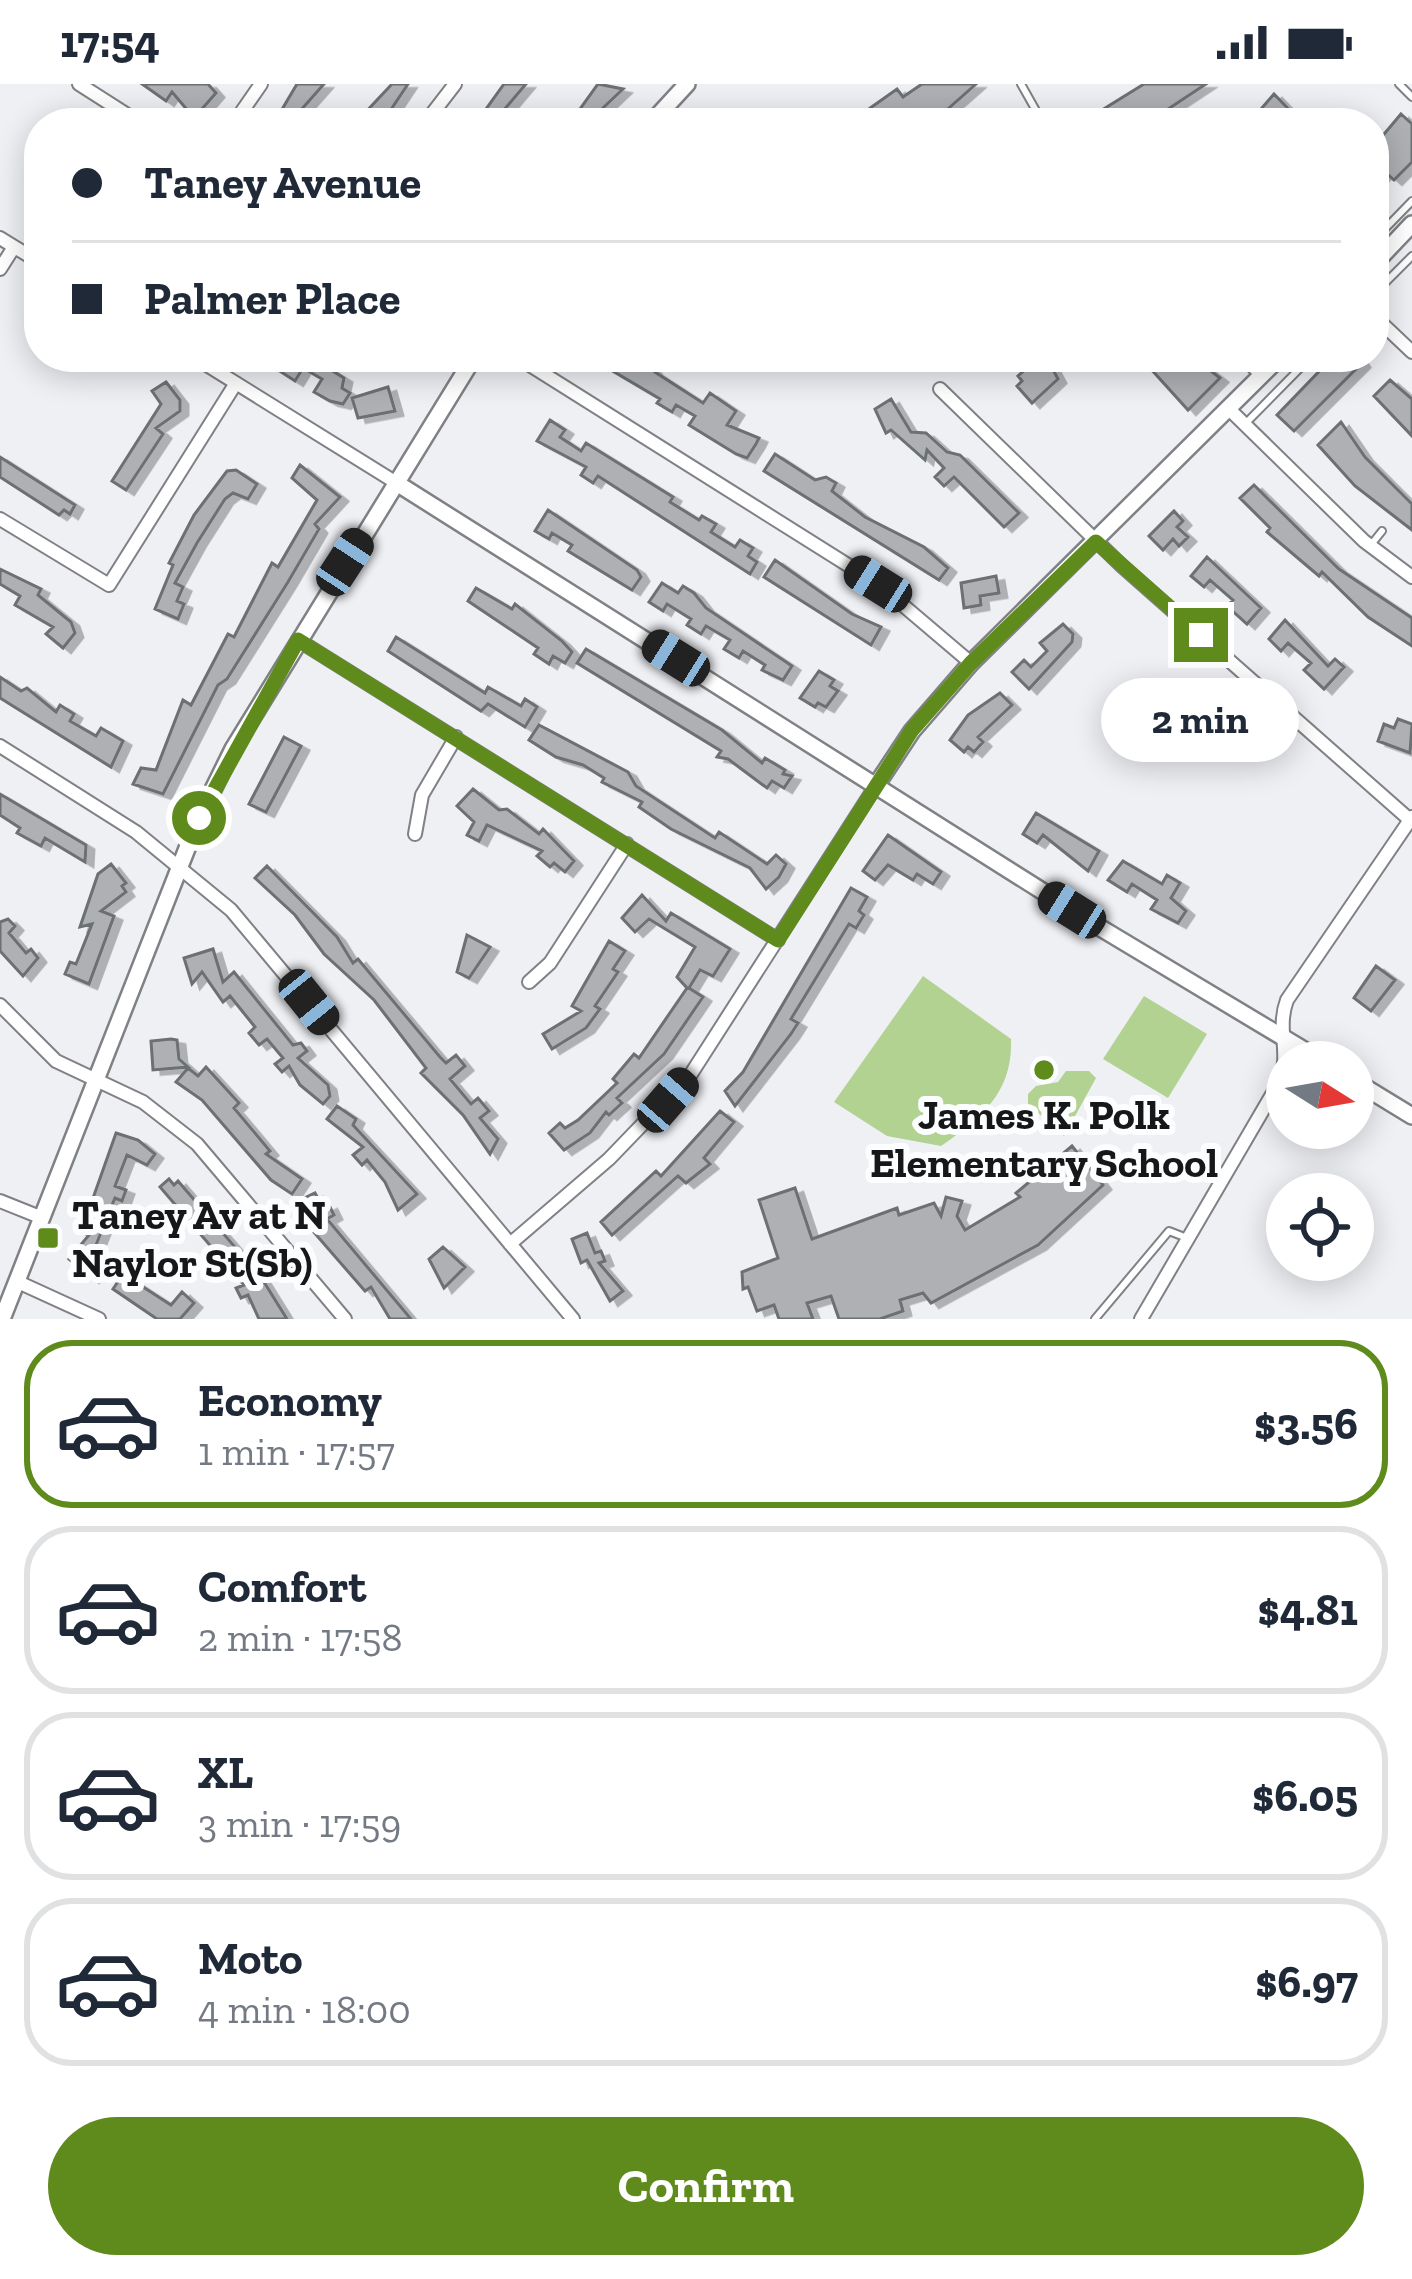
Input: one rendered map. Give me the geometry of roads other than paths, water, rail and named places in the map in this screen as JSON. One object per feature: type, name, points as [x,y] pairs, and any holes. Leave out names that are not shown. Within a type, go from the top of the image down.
[{"type":"street","points":[[79,84],[117,108]]},
{"type":"street","points":[[437,108],[455,84]]},
{"type":"street","points":[[666,108],[687,84]]},
{"type":"street","points":[[1389,248],[1412,224]]},
{"type":"street","points":[[0,238],[24,253]]},
{"type":"street","points":[[0,269],[14,247]]},
{"type":"street","points":[[1389,330],[1412,352]]},
{"type":"street","points":[[219,372],[1099,927],[1291,1041]]},
{"type":"street","points":[[2,1319],[179,864],[233,749],[465,372]]},
{"type":"street","points":[[541,372],[878,584],[971,663]]},
{"type":"street","points":[[510,1244],[668,1100],[778,940],[912,730],[971,663],[1266,372]]},
{"type":"street","points":[[0,519],[109,585],[236,382]]},
{"type":"street","points":[[940,389],[1096,542],[1411,819],[1287,1000],[1280,1034],[1286,1064],[1280,1081],[1141,1319]]},
{"type":"street","points":[[1230,410],[1370,546],[1412,577]]},
{"type":"street","points":[[298,640],[778,940]]},
{"type":"street","points":[[1200,748],[1256,685]]},
{"type":"street","points":[[415,833],[422,795],[455,737]]},
{"type":"street","points":[[0,746],[179,864],[231,910],[572,1319]]},
{"type":"street","points":[[529,982],[550,963],[627,844]]},
{"type":"street","points":[[0,1005],[41,1049],[93,1082],[143,1102],[197,1144],[345,1319]]},
{"type":"street","points":[[1374,1093],[1412,1116]]},
{"type":"street","points":[[0,1201],[40,1217]]},
{"type":"street","points":[[18,1282],[99,1319]]},
{"type":"lane","points":[[1399,84],[1412,97]]},
{"type":"lane","points":[[1389,225],[1412,201]]},
{"type":"lane","points":[[1389,279],[1412,256]]},
{"type":"lane","points":[[1254,372],[1260,378]]},
{"type":"lane","points":[[1244,424],[1296,372]]},
{"type":"lane","points":[[1370,546],[1382,531]]},
{"type":"lane","points":[[1095,1319],[1169,1231],[1191,1239]]},
{"type":"place","name":"James K. Polk Elementary School","points":[[1044,1070]]},
{"type":"place","name":"Taney Av at N Naylor St(Sb)","points":[[48,1238]]}]
